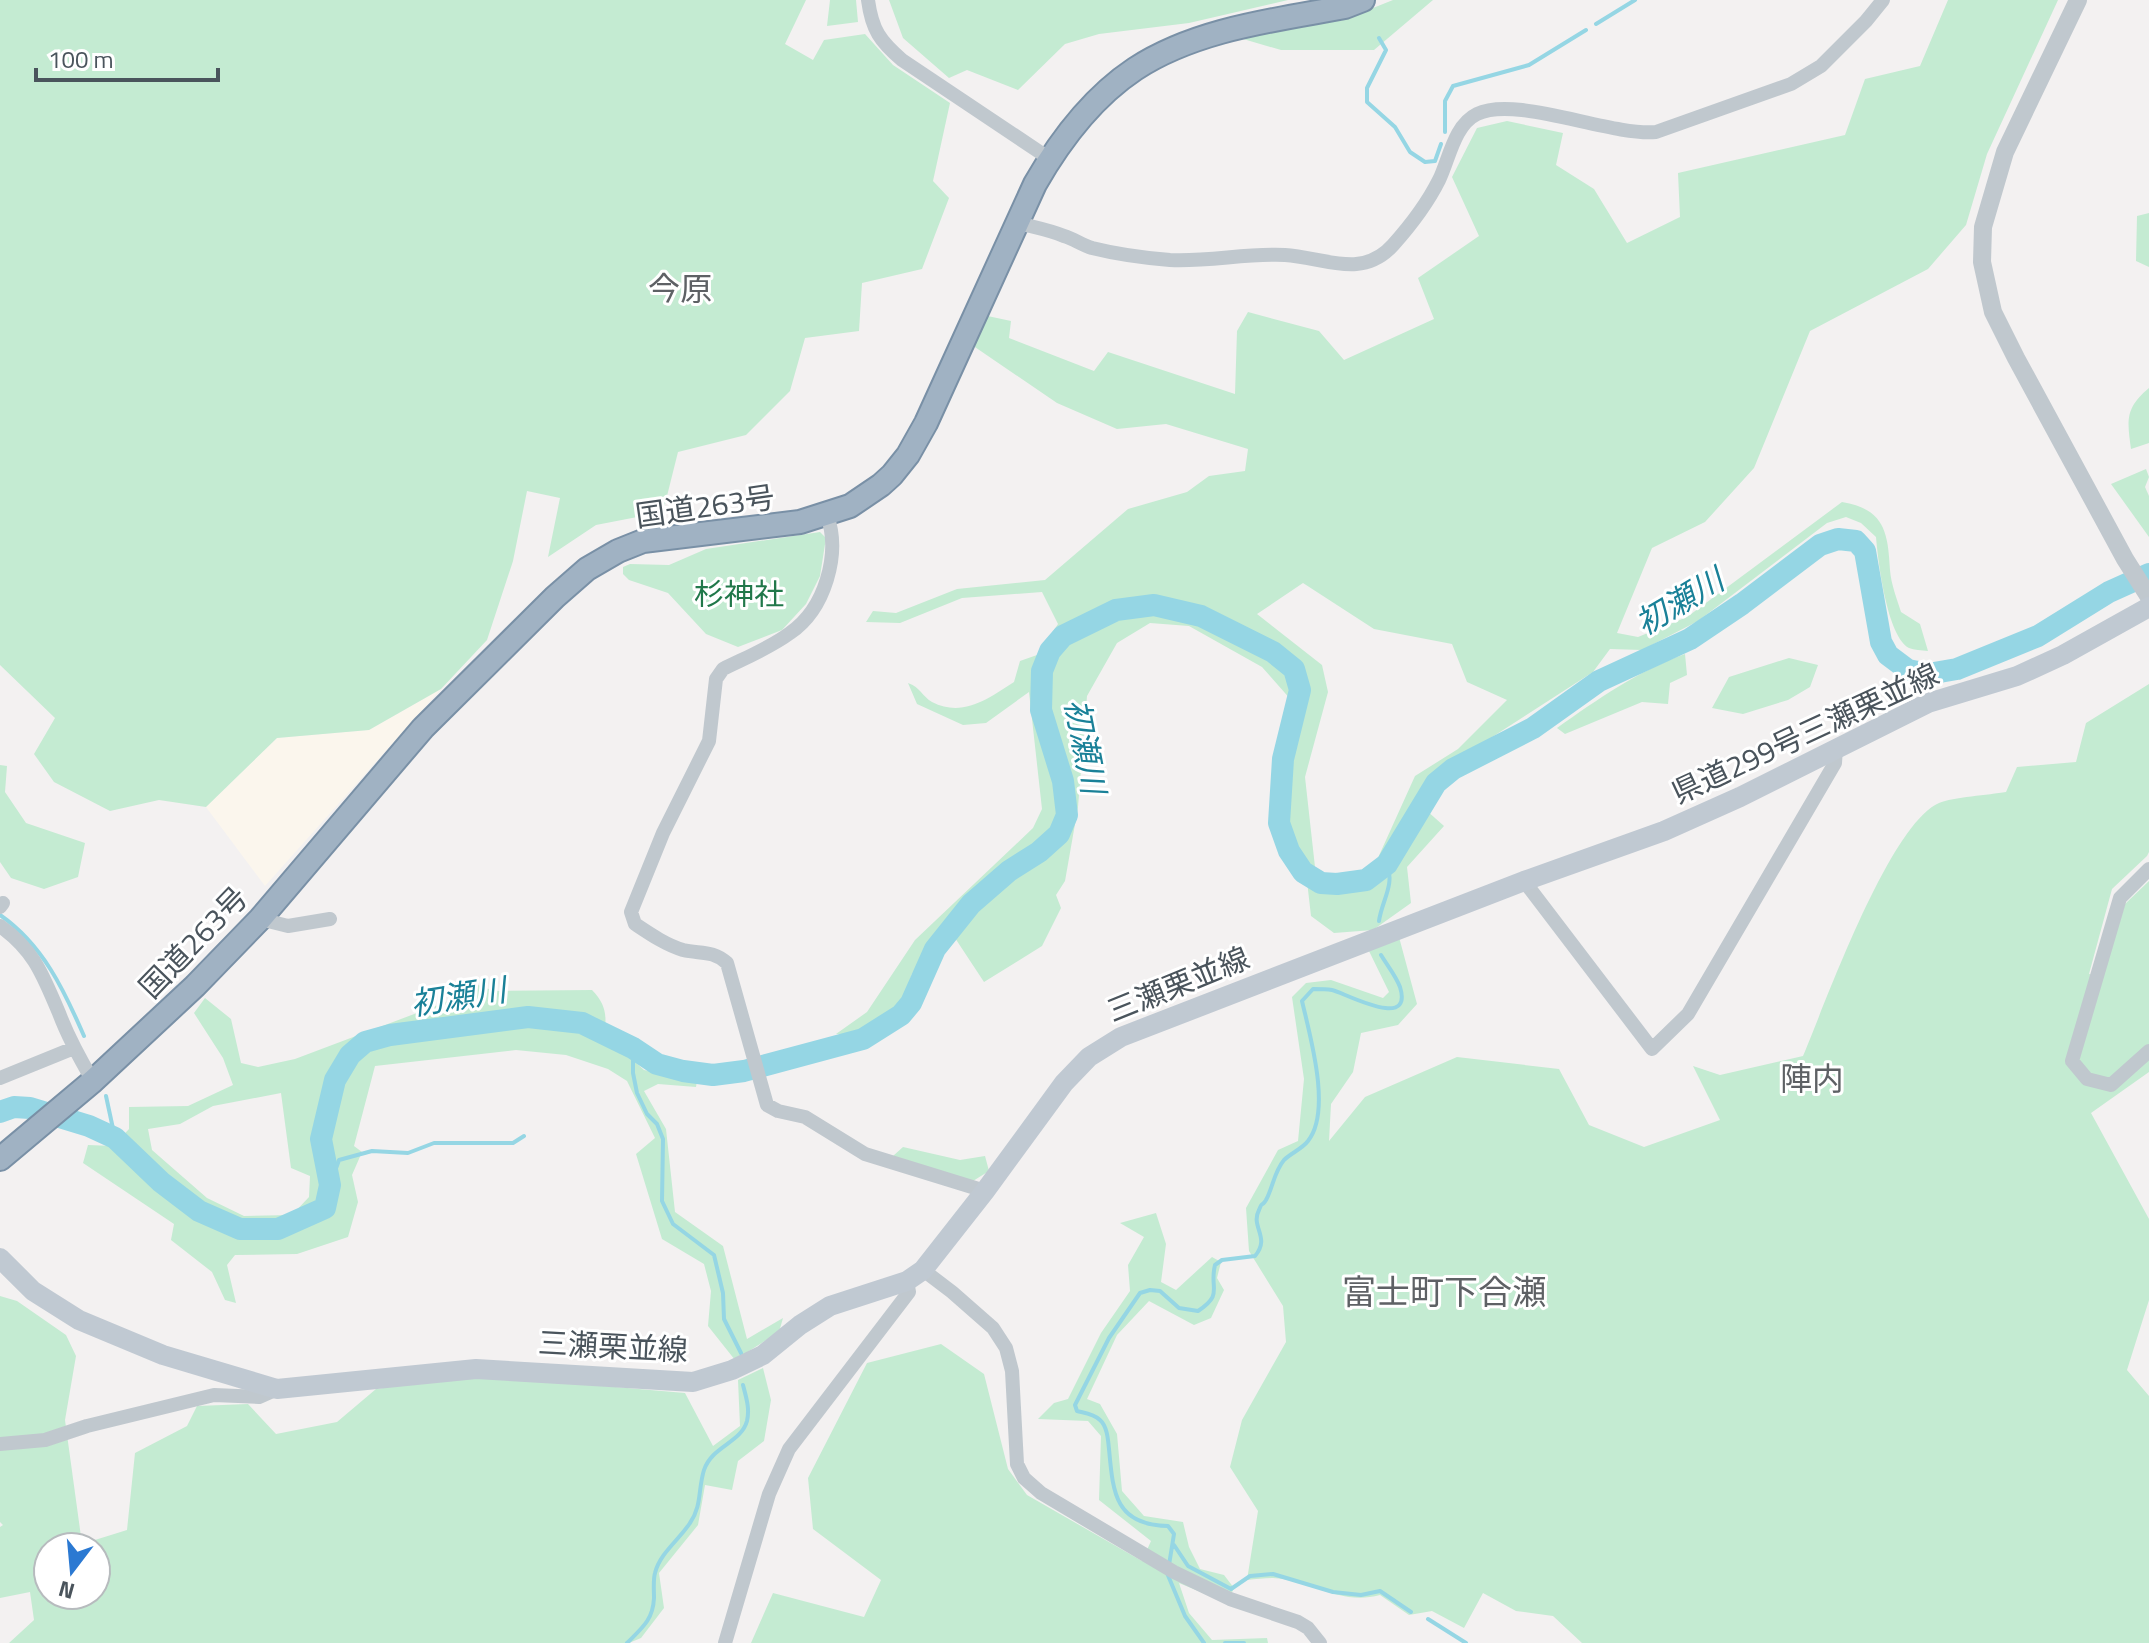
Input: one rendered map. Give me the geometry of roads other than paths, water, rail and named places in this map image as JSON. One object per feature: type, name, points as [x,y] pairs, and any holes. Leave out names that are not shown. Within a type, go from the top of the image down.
[{"type":"highway","name":"国道263号","points":[[3,1157],[93,1081],[195,986],[260,919],[423,728],[587,569],[643,541],[800,522],[827,515],[850,506],[881,485],[908,455],[926,423],[1050,159],[1100,100],[1135,69],[1177,48],[1231,29],[1345,7],[1363,0]]},
{"type":"main road","name":"県道299号三瀬栗並線","points":[[1524,881],[1664,831],[1740,797],[1928,703],[2040,666],[2149,607]]},
{"type":"main road","name":"三瀬栗並線","points":[[0,1258],[33,1291],[79,1320],[163,1355],[277,1389],[476,1369],[693,1382],[732,1370],[763,1355],[830,1306],[915,1276],[985,1191],[1064,1083],[1089,1057],[1121,1037],[1524,881]]},
{"type":"street","points":[[868,0],[871,19],[882,42],[902,60],[1050,159]]},
{"type":"street","points":[[1018,223],[1066,236],[1092,248],[1171,260],[1287,255],[1333,264],[1359,265],[1378,257],[1392,246],[1438,181],[1454,143],[1468,120],[1480,112],[1499,109],[1527,111],[1636,134],[1656,132],[1791,84],[1821,66],[1883,0]]},
{"type":"street","points":[[2078,0],[2005,152],[1983,227],[1982,262],[1993,312],[2125,559],[2149,597]]},
{"type":"street","points":[[827,515],[832,529],[830,568],[817,606],[792,633],[723,669],[716,679],[709,741],[663,833],[631,912],[635,924],[659,939],[683,950],[709,952],[727,963],[767,1105],[778,1111],[805,1117],[865,1154],[985,1191]]},
{"type":"street","points":[[1524,881],[1652,1049],[1688,1014],[1835,763],[1836,747]]},
{"type":"street","points":[[2149,869],[2120,898],[2072,1061],[2087,1079],[2111,1085],[2149,1051]]},
{"type":"street","points":[[260,919],[288,926],[330,919]]},
{"type":"street","points":[[0,926],[26,947],[44,974],[74,1048],[93,1081]]},
{"type":"street","points":[[0,1078],[74,1048]]},
{"type":"street","points":[[725,1643],[769,1494],[789,1449],[909,1292],[915,1276],[952,1292],[993,1328],[1006,1348],[1012,1371],[1017,1464],[1024,1478],[1041,1493],[1158,1564],[1230,1599],[1298,1622],[1308,1628],[1320,1643]]},
{"type":"street","points":[[0,1444],[45,1440],[87,1426],[214,1395],[259,1397],[277,1389]]},
{"type":"waterway","points":[[1596,24],[1635,0]]},
{"type":"waterway","points":[[1445,132],[1445,101],[1453,86],[1529,65],[1586,30]]},
{"type":"waterway","points":[[1379,38],[1386,50],[1367,88],[1367,102],[1395,127],[1410,152],[1425,162],[1435,161],[1441,144]]},
{"type":"waterway","name":"初瀬川","points":[[0,1112],[14,1107],[30,1108],[89,1126],[115,1138],[161,1182],[199,1211],[240,1229],[278,1229],[325,1208],[330,1185],[321,1139],[335,1080],[350,1055],[365,1042],[390,1035],[528,1017],[582,1023],[633,1048],[657,1064],[713,1075],[744,1071],[863,1039],[901,1015],[911,1003],[935,949],[971,904],[1059,834],[1067,815],[1063,781],[1041,710],[1042,671],[1050,651],[1063,636],[1116,610],[1154,605],[1201,616],[1273,652],[1294,669],[1300,690],[1283,759],[1279,823],[1289,851],[1303,872],[1321,883],[1337,884],[1366,880],[1387,864],[1436,783],[1453,769],[1533,728],[1599,681],[1690,639],[1820,545],[1838,539],[1856,541],[1865,551],[1881,642],[1888,655],[1908,670],[1928,674],[1957,669],[2038,636],[2109,592],[2149,574]]},
{"type":"waterway","points":[[1379,921],[1390,879],[1387,864]]},
{"type":"waterway","points":[[0,915],[40,954],[60,985],[84,1036]]},
{"type":"waterway","points":[[1169,1565],[1174,1534],[1168,1526],[1137,1520],[1120,1504],[1112,1479],[1104,1426],[1095,1416],[1077,1411],[1075,1405],[1109,1338],[1140,1293],[1160,1291],[1179,1308],[1198,1311],[1213,1295],[1215,1265],[1222,1260],[1255,1256],[1261,1243],[1257,1222],[1260,1207],[1281,1165],[1308,1141],[1315,1128],[1319,1093],[1317,1073],[1302,1001],[1313,989],[1325,989],[1375,1006],[1397,1007],[1402,1000],[1400,987],[1381,955]]},
{"type":"waterway","points":[[633,1048],[637,1093],[663,1139],[662,1201],[673,1224],[714,1255],[723,1293],[724,1319],[741,1353]]},
{"type":"waterway","points":[[106,1096],[115,1138]]},
{"type":"waterway","points":[[330,1185],[339,1160],[372,1151],[408,1153],[434,1143],[513,1143],[524,1136]]},
{"type":"waterway","points":[[627,1643],[649,1618],[657,1566],[694,1517],[708,1462],[744,1428],[748,1412],[743,1385]]},
{"type":"waterway","points":[[1174,1545],[1188,1566],[1231,1589],[1250,1576],[1273,1574],[1333,1592],[1361,1595],[1380,1591],[1411,1612]]},
{"type":"waterway","points":[[1167,1573],[1185,1616],[1204,1643]]},
{"type":"waterway","points":[[1428,1619],[1466,1643]]},
{"type":"waterway","points":[[1225,1643],[1244,1643]]},
{"type":"district","name":"今原","points":[[680,288]]},
{"type":"district","name":"陣内","points":[[1812,1078]]},
{"type":"district","name":"富士町下合瀬","points":[[1444,1291]]},
{"type":"park label","name":"杉神社","points":[[739,594]]}]
